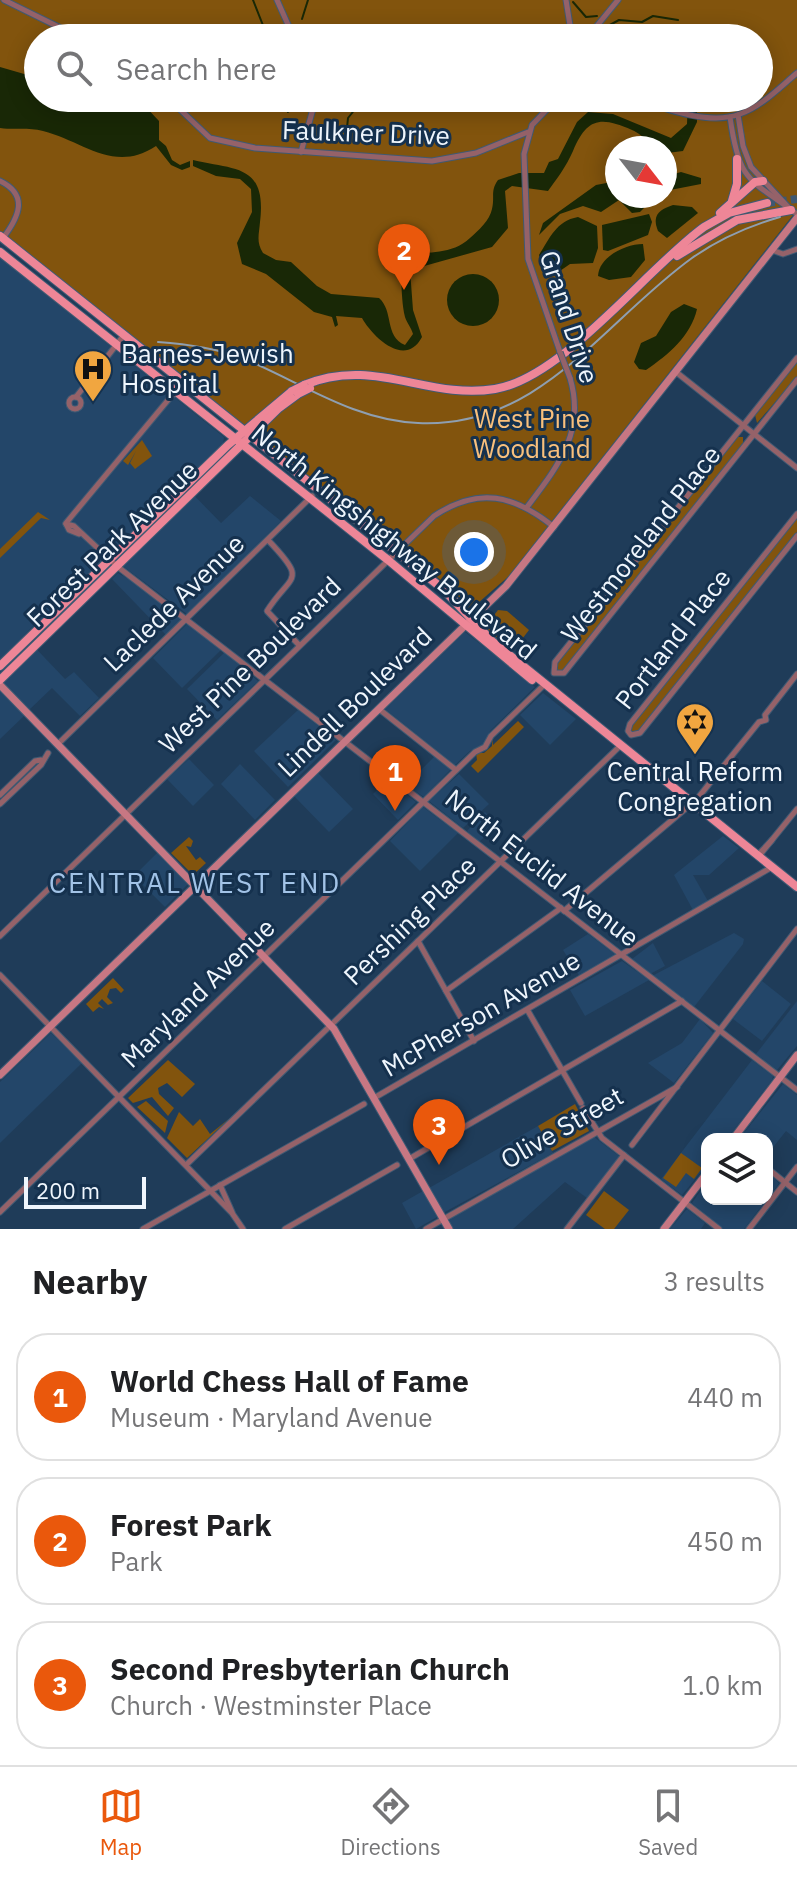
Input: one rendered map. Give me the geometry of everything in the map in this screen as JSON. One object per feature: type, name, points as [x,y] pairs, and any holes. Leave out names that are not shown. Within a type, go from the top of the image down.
[{"type":"main road","points":[[729,205],[737,184],[737,159]]},
{"type":"main road","points":[[307,386],[327,376],[356,373],[465,390],[516,384],[555,360],[758,182]]},
{"type":"main road","points":[[307,386],[358,378],[460,395],[510,391],[553,368],[700,236],[728,218],[770,205],[737,210],[704,227]]},
{"type":"main road","points":[[677,256],[737,220],[795,214]]},
{"type":"main road","name":"Lindell Boulevard","points":[[0,1075],[506,586],[772,250],[795,214]]},
{"type":"main road","name":"North Kingshighway Boulevard","points":[[1,238],[450,594],[468,622]]},
{"type":"main road","name":"North Kingshighway Boulevard","points":[[0,252],[797,887]]},
{"type":"main road","name":"Forest Park Avenue","points":[[0,683],[248,433],[295,392],[307,386]]},
{"type":"main road","name":"Forest Park Avenue","points":[[0,666],[109,560],[239,442]]},
{"type":"main road","points":[[0,683],[331,1026],[449,1229]]},
{"type":"main road","points":[[738,1133],[797,1055]]},
{"type":"main road","points":[[664,1229],[701,1181]]},
{"type":"street","points":[[4,0],[53,24]]},
{"type":"street","points":[[277,0],[288,24]]},
{"type":"street","points":[[566,0],[570,24]]},
{"type":"street","points":[[598,24],[618,0]]},
{"type":"street","points":[[773,90],[797,73]]},
{"type":"street","name":"Faulkner Drive","points":[[181,112],[198,130],[216,141],[301,152],[432,161],[476,153],[528,132]]},
{"type":"street","points":[[301,152],[312,112]]},
{"type":"street","points":[[528,132],[545,112]]},
{"type":"street","points":[[683,112],[730,117],[742,112]]},
{"type":"street","points":[[738,115],[745,153],[758,182],[795,214]]},
{"type":"street","points":[[730,117],[737,159],[795,214]]},
{"type":"street","name":"Grand Drive","points":[[527,507],[561,461],[572,437],[575,403],[570,378],[528,259],[524,173],[528,132]]},
{"type":"street","points":[[0,181],[15,191],[19,207],[16,221],[1,238]]},
{"type":"street","points":[[772,250],[783,254],[797,249]]},
{"type":"street","points":[[76,397],[124,335]]},
{"type":"street","name":"Westmoreland Place","points":[[797,358],[555,662],[554,673],[562,675],[566,671],[797,380]]},
{"type":"street","points":[[676,372],[797,468]]},
{"type":"street","points":[[175,392],[183,382]]},
{"type":"street","name":"North Euclid Avenue","points":[[175,392],[66,524],[74,526],[109,560],[797,1090]]},
{"type":"street","name":"Laclede Avenue","points":[[58,744],[318,490]]},
{"type":"street","name":"West Pine Boulevard","points":[[0,936],[434,516],[462,502],[498,498],[527,507],[554,527]]},
{"type":"street","name":"Portland Place","points":[[797,514],[630,724],[628,731],[631,735],[640,733],[797,536]]},
{"type":"street","points":[[268,540],[289,563],[293,576],[290,586],[267,611],[299,645]]},
{"type":"street","points":[[446,991],[563,910],[691,804],[759,722],[758,715],[765,715],[797,674]]},
{"type":"street","name":"Maryland Avenue","points":[[0,1212],[456,770],[485,747],[491,736],[543,686]]},
{"type":"street","points":[[378,708],[456,770]]},
{"type":"street","name":"Pershing Place","points":[[186,1165],[619,746]]},
{"type":"street","points":[[0,795],[35,761],[48,753]]},
{"type":"street","points":[[0,804],[41,765],[41,760]]},
{"type":"street","points":[[758,856],[797,809]]},
{"type":"street","name":"McPherson Avenue","points":[[374,1098],[772,867]]},
{"type":"street","points":[[632,1145],[797,929]]},
{"type":"street","points":[[418,941],[474,1041]]},
{"type":"street","points":[[0,975],[211,1190],[243,1229]]},
{"type":"street","points":[[409,1159],[682,1001]]},
{"type":"street","points":[[528,1011],[597,1131],[719,1229]]},
{"type":"street","name":"Olive Street","points":[[426,1229],[677,1087]]},
{"type":"street","name":"McPherson Avenue","points":[[143,1229],[364,1104]]},
{"type":"street","points":[[567,1229],[624,1155]]},
{"type":"street","points":[[285,1229],[397,1165]]},
{"type":"street","points":[[749,1229],[797,1167]]},
{"type":"street","points":[[773,1173],[797,1192]]},
{"type":"street","points":[[220,1185],[232,1213]]},
{"type":"shaded area","points":[[0,67],[24,74],[24,112],[151,112],[159,121],[159,140],[166,146],[172,160],[180,165],[190,161],[190,167],[182,170],[171,165],[156,146],[141,154],[112,156],[43,131],[0,128]]},
{"type":"shaded area","points":[[588,112],[613,114],[666,136],[641,136],[611,123],[596,123],[589,126],[578,140],[548,191],[512,186],[505,191],[508,228],[492,247],[410,270],[413,310],[422,337],[407,350],[389,346],[373,333],[362,318],[336,316],[338,325],[335,327],[332,317],[314,312],[266,274],[242,264],[237,243],[252,212],[251,189],[240,179],[216,176],[193,166],[193,160],[245,173],[258,189],[261,203],[258,238],[263,253],[276,260],[291,262],[317,286],[331,294],[379,298],[384,303],[394,336],[405,345],[413,334],[403,303],[401,280],[406,260],[414,255],[459,246],[489,217],[498,180],[519,173],[544,173],[549,162],[558,159],[577,122]]},
{"type":"shaded area","points":[[687,112],[697,112],[697,122],[683,151],[677,152],[677,136],[673,136],[687,124]]},
{"type":"shaded area","points":[[677,173],[701,178],[701,184],[677,189]]},
{"type":"shaded area","points":[[605,183],[607,208],[601,212],[583,206],[560,214],[539,235],[543,223],[596,185]]},
{"type":"shaded area","points":[[677,205],[692,207],[698,213],[667,238],[656,226],[656,218],[663,209],[677,208]]},
{"type":"shaded area","points":[[627,208],[644,208],[640,212],[632,213]]},
{"type":"shaded area","points":[[649,214],[652,222],[648,235],[608,251],[603,250],[602,225]]},
{"type":"shaded area","points":[[578,217],[597,226],[598,248],[593,263],[570,264],[557,273],[543,268],[539,255],[550,237],[564,222]]},
{"type":"shaded area","points":[[643,244],[645,260],[631,277],[609,280],[598,276],[603,263],[614,253]]},
{"type":"shaded area","points":[[0,258],[224,437],[223,445],[183,484],[221,523],[250,496],[281,521],[187,614],[108,555],[31,628],[24,636],[65,679],[74,672],[99,698],[80,716],[52,688],[29,710],[0,680]]},
{"type":"shaded area","points":[[473,274],[492,281],[499,300],[492,319],[473,326],[454,319],[447,300],[454,281]]},
{"type":"shaded area","points":[[684,304],[697,309],[690,328],[654,364],[646,370],[639,369],[634,362],[641,343],[656,336],[671,312]]},
{"type":"shaded area","points":[[118,573],[142,587],[181,620],[166,635],[112,579]]},
{"type":"shaded area","points":[[187,624],[222,649],[182,688],[153,658]]},
{"type":"shaded area","points":[[465,632],[535,687],[490,731],[486,743],[470,751],[455,765],[385,709]]},
{"type":"shaded area","points":[[225,652],[258,681],[217,720],[187,689]]},
{"type":"shaded area","points":[[0,689],[25,715],[0,739]]},
{"type":"shaded area","points":[[543,693],[576,719],[550,745],[520,715]]},
{"type":"shaded area","points":[[298,710],[336,740],[288,787],[254,751]]},
{"type":"shaded area","points":[[435,756],[451,769],[424,797],[406,785]]},
{"type":"shaded area","points":[[189,759],[214,785],[193,806],[167,779]]},
{"type":"shaded area","points":[[240,764],[275,800],[255,820],[221,784]]},
{"type":"shaded area","points":[[318,773],[353,809],[329,832],[294,796]]},
{"type":"shaded area","points":[[459,774],[489,804],[463,828],[429,801]]},
{"type":"shaded area","points":[[388,779],[416,802],[398,820],[373,794]]},
{"type":"shaded area","points":[[423,807],[458,833],[420,871],[390,841]]},
{"type":"shaded area","points":[[485,812],[497,825],[479,842],[467,831]]},
{"type":"shaded area","points":[[723,836],[739,848],[709,875],[693,875],[709,903],[694,912],[674,875]]},
{"type":"shaded area","points":[[158,852],[188,884],[165,907],[134,876]]},
{"type":"shaded area","points":[[734,933],[744,939],[743,944],[694,1007],[652,976]]},
{"type":"shaded area","points":[[588,934],[616,955],[580,977],[563,950]]},
{"type":"shaded area","points":[[653,943],[665,966],[650,974],[632,959]]},
{"type":"shaded area","points":[[622,961],[649,980],[585,1016],[570,990]]},
{"type":"shaded area","points":[[762,981],[791,1004],[762,1041],[733,1019]]},
{"type":"shaded area","points":[[797,1001],[797,1046],[777,1070],[756,1054]]},
{"type":"shaded area","points":[[700,1019],[713,1033],[674,1083],[648,1063],[682,1043]]},
{"type":"shaded area","points":[[51,1033],[82,1063],[0,1143],[0,1082]]},
{"type":"shaded area","points":[[752,1060],[773,1076],[732,1133],[701,1133],[701,1172],[682,1195],[661,1179]]},
{"type":"shaded area","points":[[783,1084],[797,1095],[797,1140],[786,1131],[773,1147],[773,1133],[744,1133]]},
{"type":"shaded area","points":[[538,1126],[553,1153],[443,1213],[429,1188]]},
{"type":"shaded area","points":[[594,1137],[619,1156],[587,1198],[565,1182],[513,1229],[453,1229],[449,1222],[451,1218]]},
{"type":"shaded area","points":[[773,1177],[779,1183],[773,1191]]},
{"type":"shaded area","points":[[701,1190],[701,1205],[763,1205],[744,1229],[723,1229],[692,1203]]},
{"type":"shaded area","points":[[423,1191],[437,1217],[416,1229],[402,1203]]},
{"type":"shaded area","points":[[687,1209],[705,1223],[701,1229],[670,1229]]},
{"type":"green space","name":"West Pine Woodland","points":[[0,0],[797,0],[797,210],[509,576],[470,610],[452,589],[0,232]]},
{"type":"green space","points":[[797,362],[797,377],[757,423],[755,415]]},
{"type":"green space","points":[[738,437],[743,437],[743,444],[563,671],[556,672],[556,665]]},
{"type":"green space","points":[[142,440],[152,456],[135,469],[130,463],[136,451],[128,465],[123,461]]},
{"type":"green space","points":[[38,512],[50,520],[41,518],[0,558],[0,549]]},
{"type":"green space","points":[[797,518],[797,532],[639,731],[631,731],[632,725]]},
{"type":"green space","points":[[498,610],[507,611],[529,630],[513,651],[485,627]]},
{"type":"green space","points":[[518,721],[524,727],[478,773],[471,766],[477,760],[476,753],[484,753],[492,746],[492,738],[493,745]]},
{"type":"green space","points":[[189,837],[193,841],[191,847],[186,846],[196,860],[200,857],[206,863],[193,875],[171,853]]},
{"type":"green space","points":[[113,978],[124,990],[121,993],[116,988],[110,989],[107,997],[113,1003],[108,1005],[102,999],[98,1003],[104,1009],[99,1007],[93,1012],[86,1004]]},
{"type":"green space","points":[[168,1060],[195,1084],[182,1097],[167,1083],[158,1088],[159,1094],[174,1108],[168,1116],[152,1097],[133,1103],[128,1098]]},
{"type":"green space","points":[[146,1101],[168,1121],[165,1133],[137,1107]]},
{"type":"green space","points":[[575,1104],[589,1131],[552,1151],[538,1126]]},
{"type":"green space","points":[[179,1112],[193,1126],[200,1119],[210,1134],[230,1118],[187,1158],[167,1138]]},
{"type":"green space","points":[[681,1153],[701,1167],[694,1179],[686,1173],[676,1187],[663,1178]]},
{"type":"green space","points":[[604,1191],[629,1210],[614,1229],[605,1229],[586,1215]]},
{"type":"waterway","points":[[253,0],[262,24]]},
{"type":"waterway","points":[[302,19],[308,0]]},
{"type":"waterway","points":[[573,2],[586,17],[597,16]]},
{"type":"waterway","points":[[612,24],[619,20],[642,22],[653,16],[678,20]]},
{"type":"waterway","points":[[347,128],[348,118],[353,112]]},
{"type":"tunnel","points":[[767,203],[797,199]]},
{"type":"tram line","points":[[158,342],[201,347],[242,358],[371,415],[418,423],[461,420],[500,409],[535,390],[567,367],[692,258],[734,234],[780,217]]},
{"type":"place","name":"Forest Park","points":[[404,290]]},
{"type":"place","name":"Barnes-Jewish Hospital","points":[[93,403]]},
{"type":"place","name":"Central Reform Congregation","points":[[695,756]]},
{"type":"place","name":"World Chess Hall of Fame","points":[[395,811]]},
{"type":"place","name":"Second Presbyterian Church","points":[[439,1165]]},
{"type":"district","name":"CENTRAL WEST END","points":[[195,883]]}]
